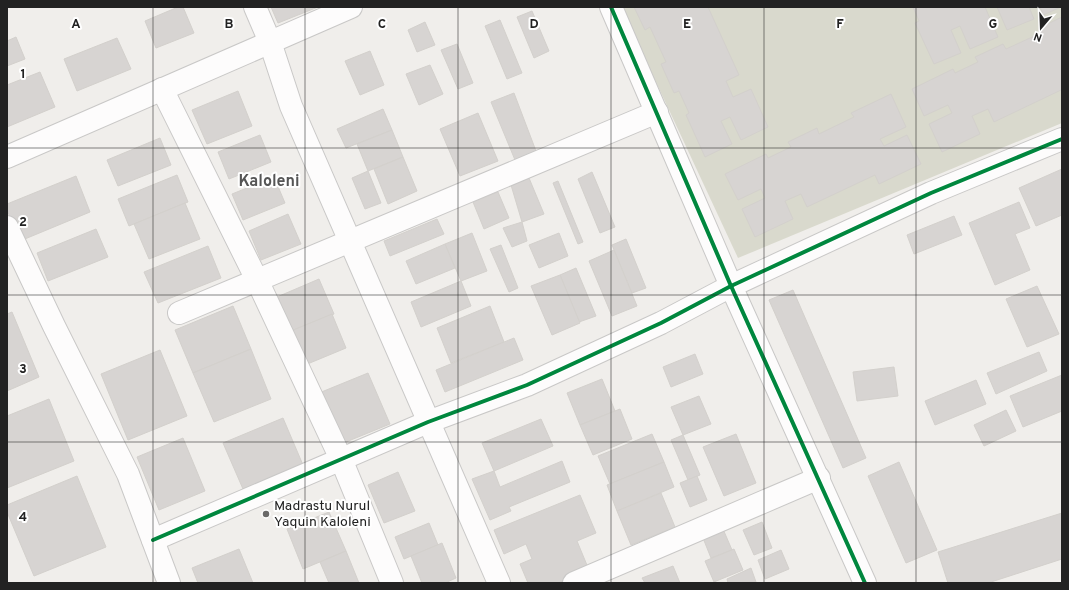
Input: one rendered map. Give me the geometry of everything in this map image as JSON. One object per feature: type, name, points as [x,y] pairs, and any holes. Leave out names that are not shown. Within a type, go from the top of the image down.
[{"type":"street","points":[[255,7],[270,42],[291,106],[499,583]]},
{"type":"street","points":[[7,157],[351,7]]},
{"type":"street","points":[[611,7],[732,286],[865,583]]},
{"type":"street","points":[[162,89],[257,280],[341,459],[392,583]]},
{"type":"street","points":[[179,313],[657,112]]},
{"type":"street","points":[[153,540],[428,422],[527,385],[661,323],[732,286],[931,193],[1062,139]]},
{"type":"street","points":[[7,227],[54,326],[128,474],[169,583]]},
{"type":"street","points":[[574,583],[819,478]]},
{"type":"shaded area","points":[[621,7],[1062,7],[1062,123],[738,258]]},
{"type":"building","points":[[178,7],[183,7],[194,33],[156,48],[145,21]]},
{"type":"building","points":[[271,7],[318,7],[278,23]]},
{"type":"building","points":[[634,7],[708,7],[739,75],[726,81],[733,97],[751,89],[768,127],[741,140],[730,117],[721,121],[732,144],[705,157],[686,115],[689,113],[679,91],[674,93],[661,64],[666,62],[650,27],[645,30]]},
{"type":"building","points":[[913,7],[985,7],[998,37],[970,49],[960,26],[951,30],[961,53],[934,64],[915,23],[919,21]]},
{"type":"building","points":[[997,7],[1029,7],[1034,19],[1007,30]]},
{"type":"building","points":[[1040,7],[1061,7],[1043,15]]},
{"type":"building","points":[[532,11],[549,51],[534,58],[517,17]]},
{"type":"building","points":[[1062,17],[1062,91],[1061,90],[994,122],[988,109],[972,116],[980,134],[942,152],[929,124],[952,113],[948,105],[924,116],[912,89],[953,69],[955,73],[978,62],[975,57],[1003,44],[1006,49],[1041,33],[1039,28]]},
{"type":"building","points":[[500,20],[522,73],[507,79],[485,26]]},
{"type":"building","points":[[425,22],[435,45],[417,52],[408,30]]},
{"type":"building","points":[[16,37],[25,59],[7,66],[7,41]]},
{"type":"building","points":[[117,38],[131,69],[77,91],[64,59]]},
{"type":"building","points":[[457,44],[473,83],[458,89],[441,50]]},
{"type":"building","points":[[370,51],[384,85],[360,95],[345,61]]},
{"type":"building","points":[[430,65],[443,94],[419,105],[406,74]]},
{"type":"building","points":[[40,72],[55,107],[7,127],[7,85]]},
{"type":"building","points":[[238,91],[252,126],[207,144],[192,110]]},
{"type":"building","points":[[514,93],[536,151],[515,160],[491,102]]},
{"type":"building","points":[[891,94],[906,127],[880,139],[884,146],[907,135],[921,164],[879,184],[875,175],[807,207],[801,194],[785,201],[793,219],[755,237],[742,209],[765,198],[761,189],[738,200],[725,174],[766,154],[768,158],[791,147],[788,142],[817,128],[819,134],[854,117],[851,113]]},
{"type":"building","points":[[383,109],[392,130],[346,148],[337,129]]},
{"type":"building","points":[[478,113],[498,161],[460,176],[440,129]]},
{"type":"building","points":[[392,130],[403,157],[368,171],[357,144]]},
{"type":"building","points":[[260,135],[271,162],[229,179],[218,152]]},
{"type":"building","points":[[160,138],[171,165],[118,186],[107,160]]},
{"type":"building","points":[[403,157],[417,191],[388,204],[374,169]]},
{"type":"building","points":[[1062,169],[1062,215],[1036,226],[1019,188]]},
{"type":"building","points":[[368,171],[381,203],[365,209],[352,178]]},
{"type":"building","points":[[592,172],[615,227],[600,233],[578,179]]},
{"type":"building","points":[[177,175],[188,202],[129,226],[118,199]]},
{"type":"building","points":[[76,176],[90,212],[20,241],[7,210],[7,204]]},
{"type":"building","points":[[274,177],[285,203],[243,220],[232,194]]},
{"type":"building","points":[[529,178],[544,214],[522,222],[511,185]]},
{"type":"building","points":[[558,181],[583,242],[578,244],[553,183]]},
{"type":"building","points":[[498,192],[509,218],[484,229],[473,202]]},
{"type":"building","points":[[1019,202],[1030,228],[1015,234],[1030,270],[995,285],[969,223]]},
{"type":"building","points":[[185,203],[200,239],[149,259],[134,224]]},
{"type":"building","points":[[288,214],[301,244],[261,260],[249,231]]},
{"type":"building","points":[[954,216],[962,235],[914,254],[907,235]]},
{"type":"building","points":[[437,219],[444,234],[390,256],[384,241]]},
{"type":"building","points":[[522,222],[527,241],[512,247],[503,228]]},
{"type":"building","points":[[96,229],[108,257],[48,281],[37,253]]},
{"type":"building","points":[[472,233],[487,271],[461,281],[445,244]]},
{"type":"building","points":[[559,233],[568,256],[539,268],[529,245]]},
{"type":"building","points":[[626,239],[646,288],[632,293],[612,245]]},
{"type":"building","points":[[445,244],[455,268],[416,284],[406,261]]},
{"type":"building","points":[[501,245],[518,288],[509,292],[490,249]]},
{"type":"building","points":[[208,246],[221,278],[158,303],[144,272]]},
{"type":"building","points":[[614,250],[637,306],[612,316],[589,261]]},
{"type":"building","points":[[576,268],[596,316],[579,322],[560,275]]},
{"type":"building","points":[[560,275],[580,323],[552,335],[531,286]]},
{"type":"building","points":[[319,279],[334,314],[291,331],[277,297]]},
{"type":"building","points":[[461,281],[471,306],[421,327],[411,302]]},
{"type":"building","points":[[1037,286],[1059,334],[1027,347],[1006,299]]},
{"type":"building","points":[[793,290],[866,458],[843,468],[769,300]]},
{"type":"building","points":[[233,306],[251,349],[193,373],[175,330]]},
{"type":"building","points":[[490,306],[504,342],[451,363],[437,328]]},
{"type":"building","points":[[12,312],[39,377],[7,391],[7,314]]},
{"type":"building","points":[[332,314],[346,348],[305,365],[291,331]]},
{"type":"building","points":[[514,338],[523,360],[445,392],[436,370]]},
{"type":"building","points":[[251,349],[271,399],[214,422],[193,373]]},
{"type":"building","points":[[160,350],[187,416],[128,440],[101,374]]},
{"type":"building","points":[[1039,352],[1047,371],[996,394],[987,373]]},
{"type":"building","points":[[695,354],[703,374],[671,387],[663,367]]},
{"type":"building","points":[[894,367],[898,396],[857,401],[853,372]]},
{"type":"building","points":[[368,373],[390,424],[341,444],[319,393]]},
{"type":"building","points":[[1062,375],[1062,411],[1023,427],[1010,396]]},
{"type":"building","points":[[602,379],[615,411],[580,425],[567,393]]},
{"type":"building","points":[[976,380],[986,404],[935,425],[925,401]]},
{"type":"building","points":[[699,396],[711,424],[683,435],[671,407]]},
{"type":"building","points":[[49,399],[74,461],[7,488],[7,416]]},
{"type":"building","points":[[620,409],[632,439],[593,455],[580,425]]},
{"type":"building","points":[[1006,410],[1016,431],[984,446],[974,425]]},
{"type":"building","points":[[283,418],[303,465],[243,489],[223,443]]},
{"type":"building","points":[[541,419],[553,446],[494,471],[482,443]]},
{"type":"building","points":[[652,434],[664,462],[610,484],[598,456]]},
{"type":"building","points":[[736,434],[756,483],[724,496],[703,447]]},
{"type":"building","points":[[683,435],[700,475],[688,480],[671,440]]},
{"type":"building","points":[[183,438],[205,491],[159,510],[137,457]]},
{"type":"building","points":[[562,461],[570,482],[509,507],[511,511],[490,520],[472,479],[494,471],[500,487]]},
{"type":"building","points":[[664,462],[674,487],[617,511],[607,485]]},
{"type":"building","points":[[899,462],[937,550],[906,563],[868,476]]},
{"type":"building","points":[[398,472],[415,511],[384,523],[368,485]]},
{"type":"building","points":[[77,476],[106,547],[34,576],[7,512],[7,505]]},
{"type":"building","points":[[697,476],[707,500],[690,507],[680,483]]},
{"type":"building","points":[[661,493],[675,527],[631,545],[617,511]]},
{"type":"building","points":[[580,495],[596,533],[577,541],[589,570],[558,583],[528,583],[520,564],[532,559],[526,544],[504,554],[494,530]]},
{"type":"building","points":[[329,512],[346,551],[303,569],[287,529]]},
{"type":"building","points":[[1062,513],[1062,559],[988,583],[948,583],[938,552]]},
{"type":"building","points":[[762,522],[772,548],[754,555],[743,530]]},
{"type":"building","points":[[429,523],[438,545],[404,559],[395,537]]},
{"type":"building","points":[[723,529],[732,550],[711,558],[703,538]]},
{"type":"building","points":[[442,543],[456,578],[445,583],[422,583],[411,556]]},
{"type":"building","points":[[239,549],[253,583],[198,583],[192,568]]},
{"type":"building","points":[[734,549],[743,570],[714,582],[705,561]]},
{"type":"building","points":[[781,550],[789,569],[765,579],[758,560]]},
{"type":"building","points":[[346,551],[359,583],[329,583],[320,562]]},
{"type":"building","points":[[673,566],[680,583],[645,583],[642,578]]},
{"type":"building","points":[[751,568],[756,582],[728,583],[727,579]]},
{"type":"cycle path","points":[[611,7],[731,286],[865,583]]},
{"type":"cycle path","points":[[153,540],[428,422],[527,385],[661,323],[731,286],[931,193],[1062,139]]},
{"type":"place","name":"Madrastu Nurul Yaquin Kaloleni","points":[[266,514]]},
{"type":"district","name":"Kaloleni","points":[[269,182]]}]
